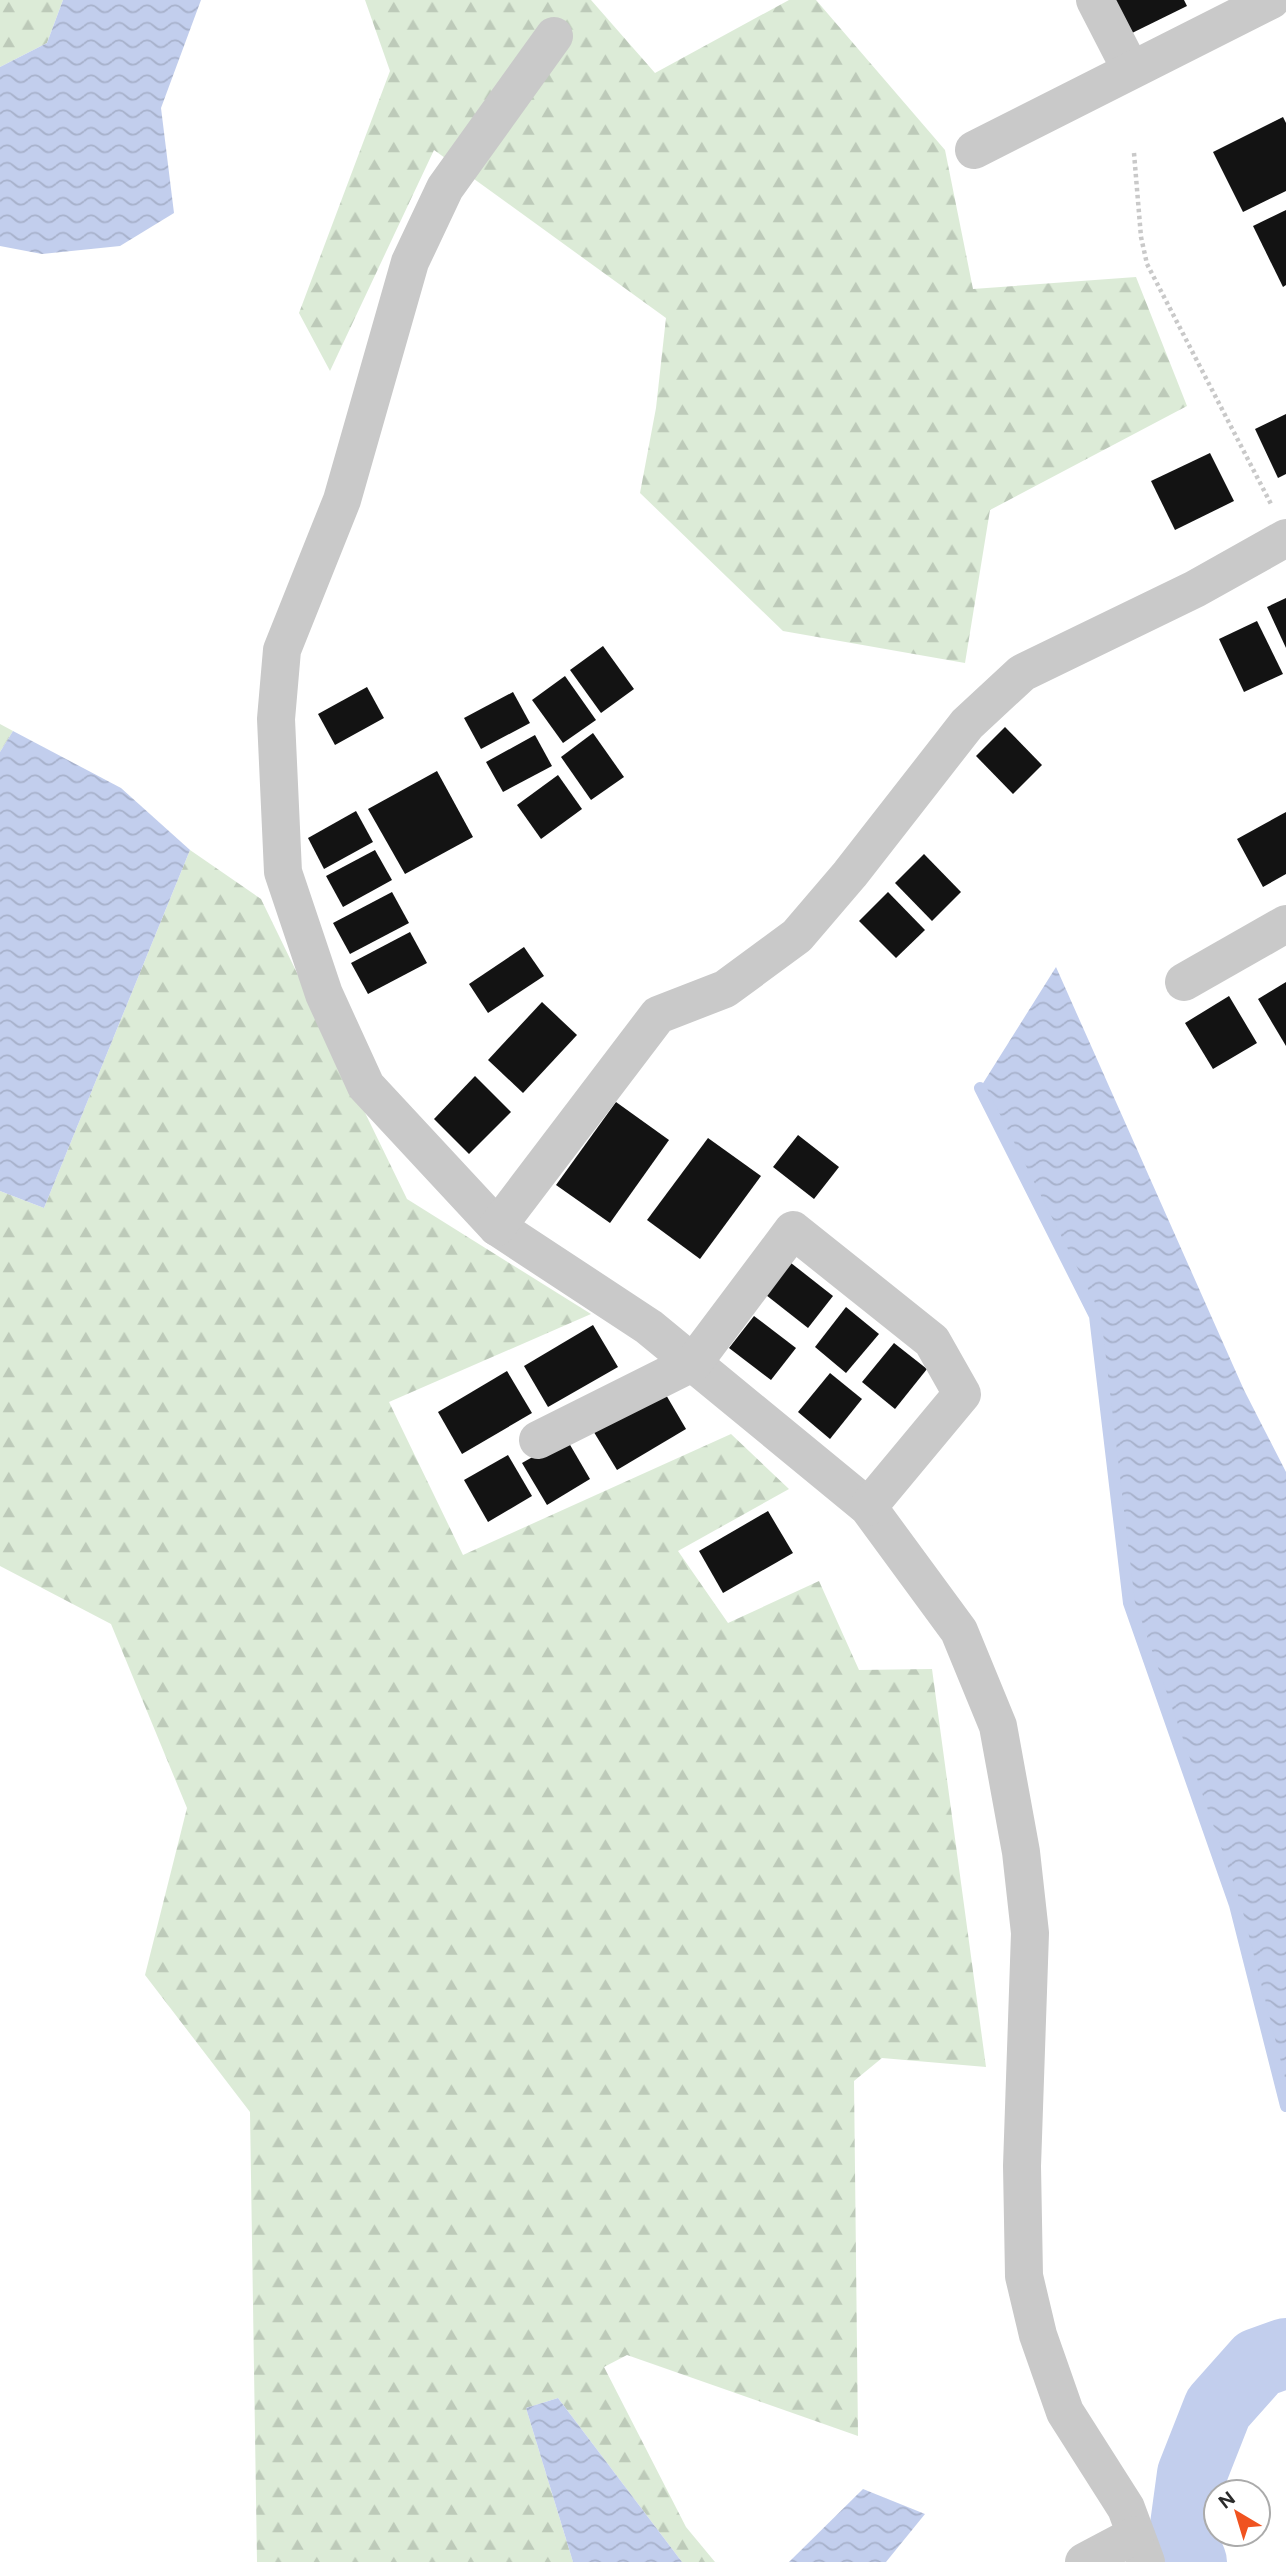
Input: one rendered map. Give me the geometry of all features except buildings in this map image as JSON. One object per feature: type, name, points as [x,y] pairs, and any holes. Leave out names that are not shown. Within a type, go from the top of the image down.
[{"type":"street","points":[[1095,0],[1132,70]]},
{"type":"street","points":[[974,150],[1132,70],[1219,12],[1271,0]]},
{"type":"street","points":[[554,36],[444,188],[410,262],[342,499],[282,650],[276,719],[283,872],[324,994],[366,1086],[497,1227],[649,1327],[868,1507],[959,1631],[998,1726],[1021,1852],[1030,1933],[1023,2166],[1024,2276],[1038,2335],[1065,2412],[1126,2508],[1140,2549],[1084,2562]]},
{"type":"street","points":[[497,1227],[659,1014],[725,989],[797,936],[850,874],[967,724],[1022,673],[1195,589],[1280,523]]},
{"type":"street","points":[[1184,982],[1286,924]]},
{"type":"street","points":[[538,1440],[694,1362],[793,1230],[932,1340],[962,1394],[868,1507]]},
{"type":"path","points":[[1134,153],[1141,237],[1147,264],[1280,523]]},
{"type":"green space","points":[[0,0],[63,0],[47,43],[0,67]]},
{"type":"green space","points":[[365,0],[591,0],[655,73],[789,0],[816,0],[945,150],[973,289],[1136,277],[1187,406],[990,510],[965,663],[783,631],[640,493],[656,408],[666,318],[434,150],[330,371],[299,313],[390,71]]},
{"type":"green space","points":[[0,724],[13,731],[0,752]]},
{"type":"green space","points":[[190,850],[261,899],[407,1199],[591,1314],[389,1402],[463,1555],[731,1434],[789,1489],[678,1551],[728,1623],[819,1581],[859,1670],[932,1669],[986,2067],[882,2058],[854,2081],[858,2436],[627,2355],[604,2367],[686,2527],[715,2562],[682,2562],[558,2398],[526,2408],[573,2562],[257,2562],[250,2112],[145,1975],[187,1808],[111,1624],[0,1566],[0,1191],[44,1208]]},
{"type":"water","points":[[63,0],[201,0],[161,108],[174,213],[120,246],[42,254],[0,246],[0,67],[47,43]]},
{"type":"water","points":[[13,731],[121,788],[190,850],[44,1208],[0,1191],[0,752]]},
{"type":"water","points":[[1056,967],[1244,1390],[1286,1472],[1286,2106],[1235,1905],[1129,1603],[1095,1316],[980,1088]]},
{"type":"water","points":[[558,2398],[682,2562],[573,2562],[526,2408]]},
{"type":"water","points":[[863,2489],[925,2514],[886,2562],[789,2562]]},
{"type":"waterway","points":[[980,1088],[1095,1316],[1129,1603],[1235,1905],[1286,2106]]},
{"type":"waterway","points":[[1192,2562],[1183,2540],[1192,2474],[1218,2408],[1258,2363],[1286,2353]]}]
